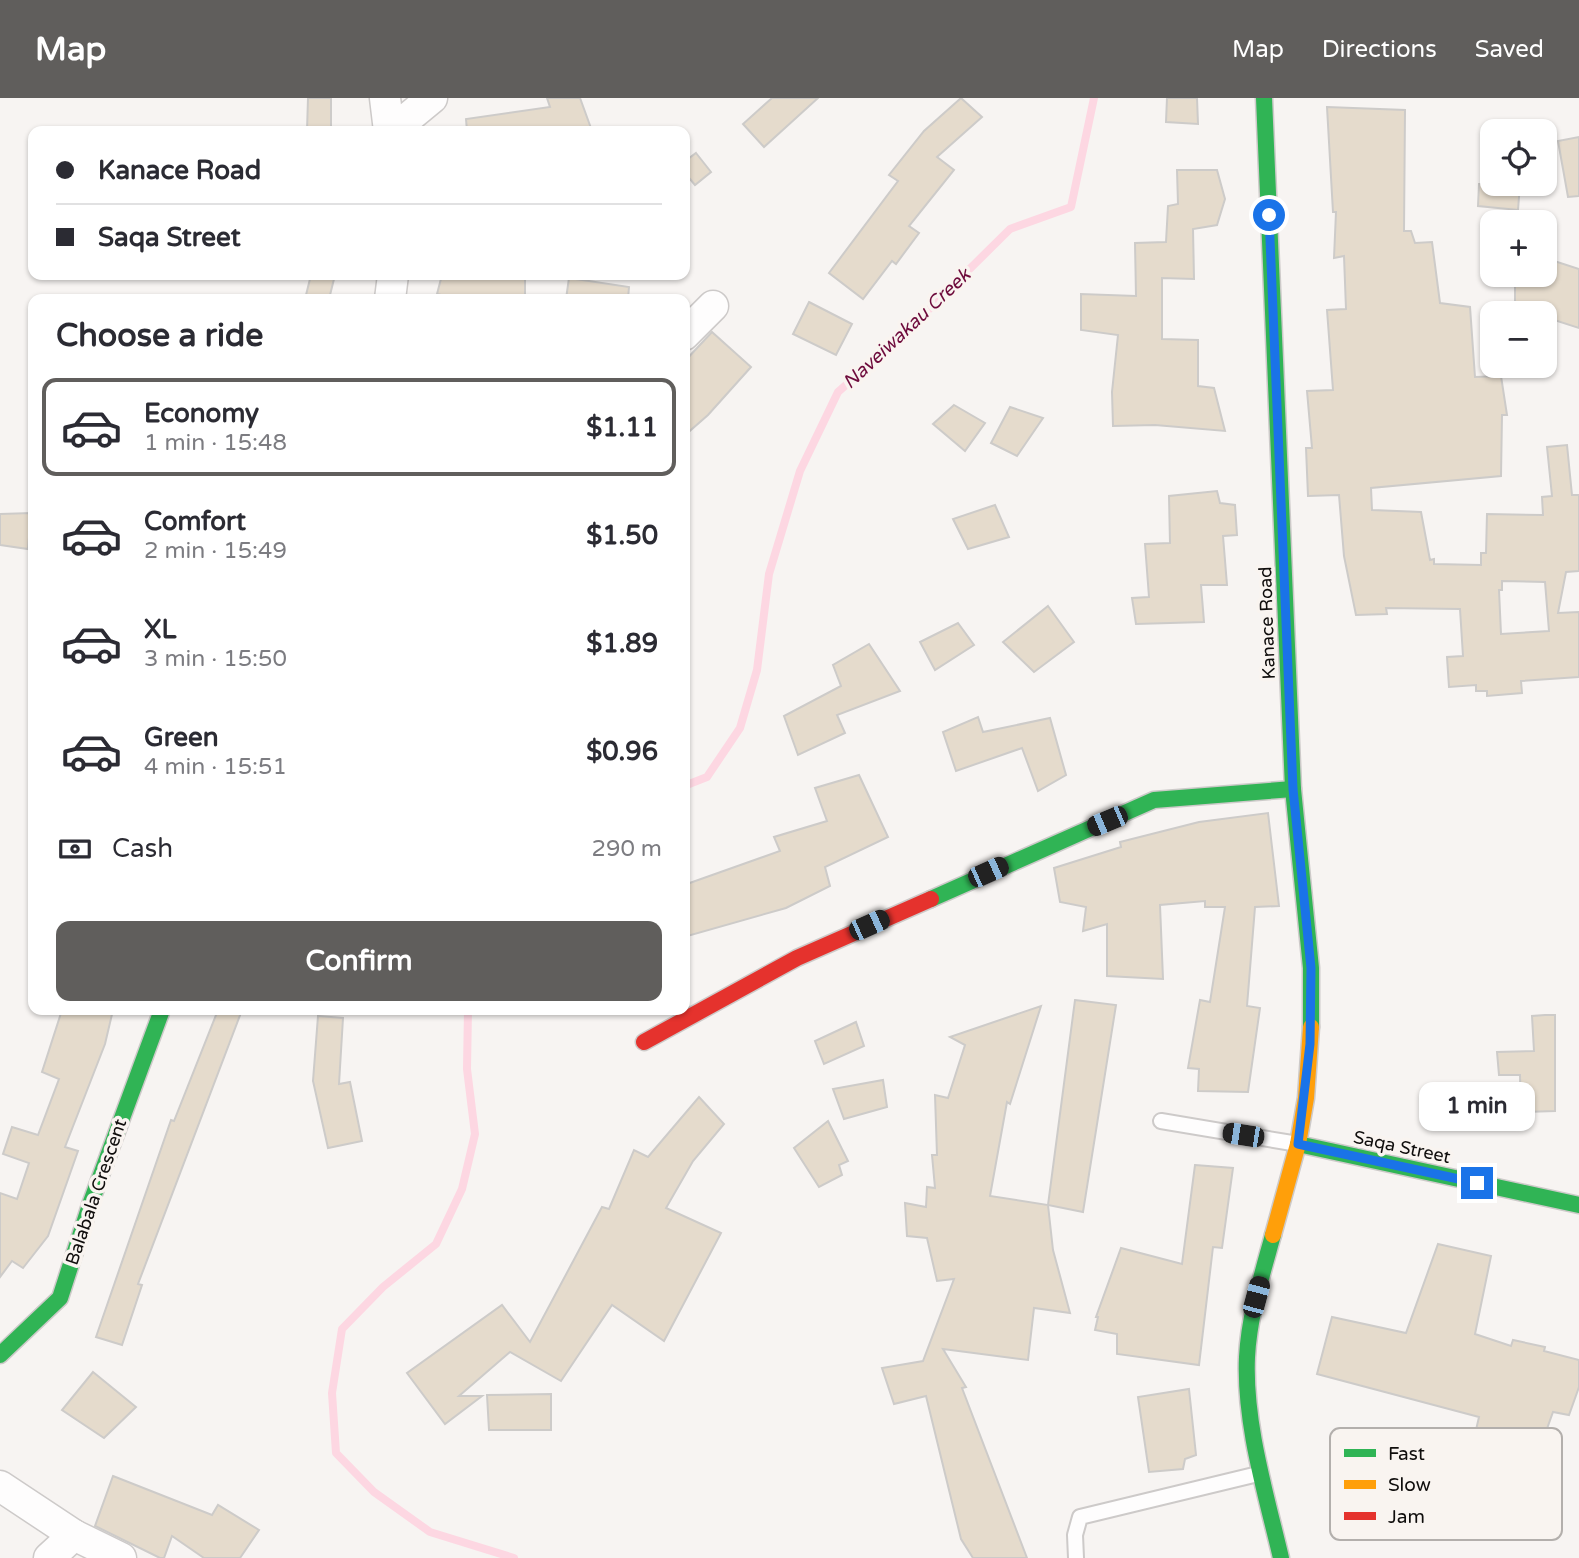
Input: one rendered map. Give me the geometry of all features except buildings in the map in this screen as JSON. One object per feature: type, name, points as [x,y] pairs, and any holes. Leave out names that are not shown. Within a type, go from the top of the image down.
[{"type":"street","points":[[385,98],[390,126]]},
{"type":"street","points":[[397,126],[432,98]]},
{"type":"street","name":"Kanace Road","points":[[1264,98],[1293,789],[1311,968],[1312,1010],[1306,1098],[1298,1144],[1256,1297],[1247,1357],[1259,1474],[1281,1558]]},
{"type":"street","points":[[690,329],[713,306]]},
{"type":"street","points":[[644,1041],[796,958],[1154,800],[1293,789]]},
{"type":"street","name":"Balabala Crescent","points":[[0,1355],[60,1298],[91,1202],[160,1015]]},
{"type":"street","name":"Saqa Street","points":[[1298,1144],[1579,1205]]},
{"type":"street","points":[[0,1486],[74,1535],[121,1558]]},
{"type":"street","points":[[49,1558],[74,1535]]},
{"type":"lane","points":[[1161,1121],[1298,1144]]},
{"type":"lane","points":[[1076,1558],[1075,1535],[1080,1517],[1259,1474]]},
{"type":"waterway","name":"Naveiwakau Creek","points":[[690,784],[707,777],[740,728],[757,670],[769,574],[800,471],[838,392],[906,332],[1010,229],[1071,207],[1094,98]]},
{"type":"waterway","name":"Naveiwakau Creek","points":[[468,1015],[467,1069],[475,1134],[462,1189],[436,1244],[383,1287],[342,1329],[332,1393],[336,1453],[374,1492],[430,1532],[514,1558]]},
{"type":"traffic: fast","points":[[1264,98],[1293,789],[1311,968],[1311,1027]]},
{"type":"traffic: fast","points":[[931,899],[1154,800],[1293,789]]},
{"type":"traffic: fast","points":[[0,1355],[60,1298],[91,1202],[160,1015]]},
{"type":"traffic: fast","points":[[1298,1144],[1579,1205]]},
{"type":"traffic: fast","points":[[1273,1235],[1250,1326],[1247,1382],[1252,1433],[1281,1558]]},
{"type":"traffic: slow","points":[[1273,1235],[1298,1144],[1306,1098],[1311,1027]]},
{"type":"traffic: jam","points":[[644,1042],[797,958],[931,899]]},
{"type":"route","points":[[1269,215],[1293,789],[1311,968],[1310,1044],[1306,1098],[1298,1144],[1477,1183]]}]
